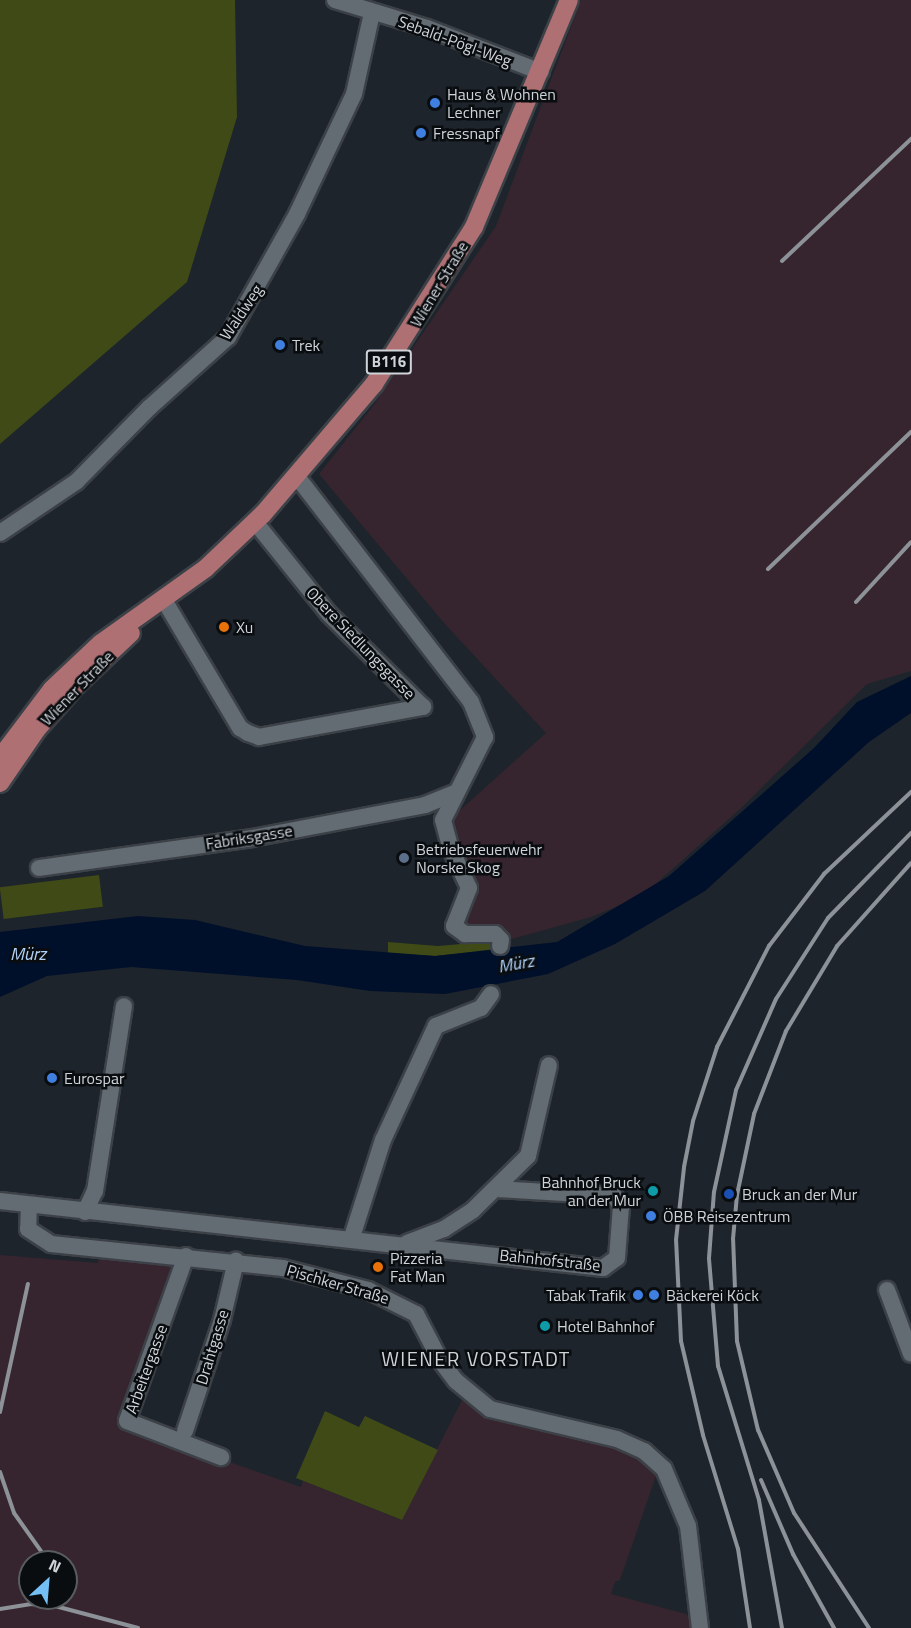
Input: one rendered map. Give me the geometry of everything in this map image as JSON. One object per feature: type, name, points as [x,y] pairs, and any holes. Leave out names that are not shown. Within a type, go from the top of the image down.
[{"type":"main road","name":"Wiener Straße","points":[[0,783],[37,729],[77,684],[164,600],[255,522],[298,478],[374,384],[474,227],[541,72],[569,0]]},
{"type":"main road","name":"Wiener Straße","points":[[0,758],[52,689],[101,643],[164,600]]},
{"type":"street","name":"Sebald-Pögl-Weg","points":[[335,0],[427,28],[541,72]]},
{"type":"street","name":"Waldweg","points":[[0,533],[76,482],[150,406],[228,337],[297,214],[354,94],[372,13]]},
{"type":"street","points":[[298,478],[471,702],[485,737],[443,820],[469,891],[454,918],[454,926],[465,934],[495,934],[501,940],[500,946]]},
{"type":"street","name":"Obere Siedlungsgasse","points":[[164,600],[240,728],[248,733],[259,736],[423,707],[329,614],[255,522]]},
{"type":"street","name":"Fabriksgasse","points":[[39,868],[252,838],[424,805],[455,793]]},
{"type":"street","points":[[351,1240],[382,1140],[430,1036],[441,1022],[485,1005],[491,994]]},
{"type":"street","points":[[85,1212],[95,1191],[124,1006]]},
{"type":"street","points":[[496,1189],[533,1148],[549,1065]]},
{"type":"street","name":"Bahnhofstraße","points":[[0,1201],[85,1212],[603,1268],[617,1258],[621,1206],[614,1196],[496,1189],[472,1210],[444,1228],[395,1245]]},
{"type":"street","name":"Pischker Straße","points":[[29,1205],[28,1229],[45,1242],[236,1261],[329,1278],[402,1304],[416,1314],[440,1360],[456,1381],[490,1409],[631,1443],[655,1460],[672,1484],[688,1526],[700,1628]]},
{"type":"street","name":"Arbeitergasse","points":[[186,1256],[127,1421],[221,1457]]},
{"type":"street","name":"Drahtgasse","points":[[185,1431],[222,1320],[236,1261]]},
{"type":"street","points":[[887,1290],[911,1354]]},
{"type":"shaded area","points":[[581,0],[911,0],[911,671],[867,684],[740,809],[642,896],[591,917],[508,940],[483,942],[459,923],[472,891],[448,821],[546,733],[445,624],[319,474],[373,406],[496,226]]},
{"type":"shaded area","points":[[0,1255],[98,1263],[99,1257],[174,1262],[179,1269],[123,1425],[301,1487],[303,1481],[401,1520],[462,1400],[489,1417],[620,1448],[640,1457],[657,1473],[620,1580],[615,1582],[611,1594],[686,1614],[691,1618],[691,1628],[0,1628]]},
{"type":"green space","points":[[0,0],[235,0],[237,117],[187,282],[0,444]]},
{"type":"green space","points":[[99,875],[103,907],[4,919],[0,887]]},
{"type":"green space","points":[[496,941],[495,950],[435,956],[388,953],[388,942],[438,946]]},
{"type":"green space","points":[[325,1411],[359,1427],[365,1416],[438,1450],[402,1520],[296,1478]]},
{"type":"water","name":"Mürz","points":[[911,676],[911,713],[869,742],[705,891],[615,944],[548,974],[445,994],[370,991],[297,980],[131,967],[47,976],[0,997],[0,932],[138,916],[195,920],[305,946],[435,956],[557,942],[669,876],[814,748],[857,702]]},
{"type":"railway","points":[[782,261],[911,139]]},
{"type":"railway","points":[[768,569],[911,432]]},
{"type":"railway","points":[[856,602],[911,542]]},
{"type":"railway","points":[[750,1628],[738,1549],[703,1435],[681,1341],[676,1240],[684,1167],[693,1121],[717,1047],[769,946],[824,874],[911,792]]},
{"type":"railway","points":[[782,1628],[759,1500],[718,1366],[709,1258],[714,1192],[736,1090],[776,999],[828,918],[911,833]]},
{"type":"railway","points":[[869,1628],[794,1513],[758,1430],[737,1341],[733,1239],[737,1195],[754,1114],[786,1031],[837,946],[911,863]]},
{"type":"railway","points":[[0,1412],[28,1284]]},
{"type":"railway","points":[[0,1472],[14,1513],[40,1550]]},
{"type":"railway","points":[[761,1480],[793,1554],[834,1628]]},
{"type":"railway","points":[[0,1609],[30,1604],[55,1606],[138,1628]]},
{"type":"place","name":"Haus & Wohnen Lechner","points":[[435,103]]},
{"type":"place","name":"Fressnapf","points":[[421,133]]},
{"type":"place","name":"Trek","points":[[280,345]]},
{"type":"place","name":"Xu","points":[[224,627]]},
{"type":"place","name":"Betriebsfeuerwehr Norske Skog","points":[[404,858]]},
{"type":"place","name":"Eurospar","points":[[52,1078]]},
{"type":"place","name":"Bahnhof Bruck an der Mur","points":[[653,1191]]},
{"type":"place","name":"Bruck an der Mur","points":[[729,1194]]},
{"type":"place","name":"ÖBB Reisezentrum","points":[[651,1216]]},
{"type":"place","name":"Pizzeria Fat Man","points":[[378,1267]]},
{"type":"place","name":"Tabak Trafik","points":[[638,1295]]},
{"type":"place","name":"Bäckerei Köck","points":[[654,1295]]},
{"type":"place","name":"Hotel Bahnhof","points":[[545,1326]]},
{"type":"district","name":"WIENER VORSTADT","points":[[476,1358]]}]
